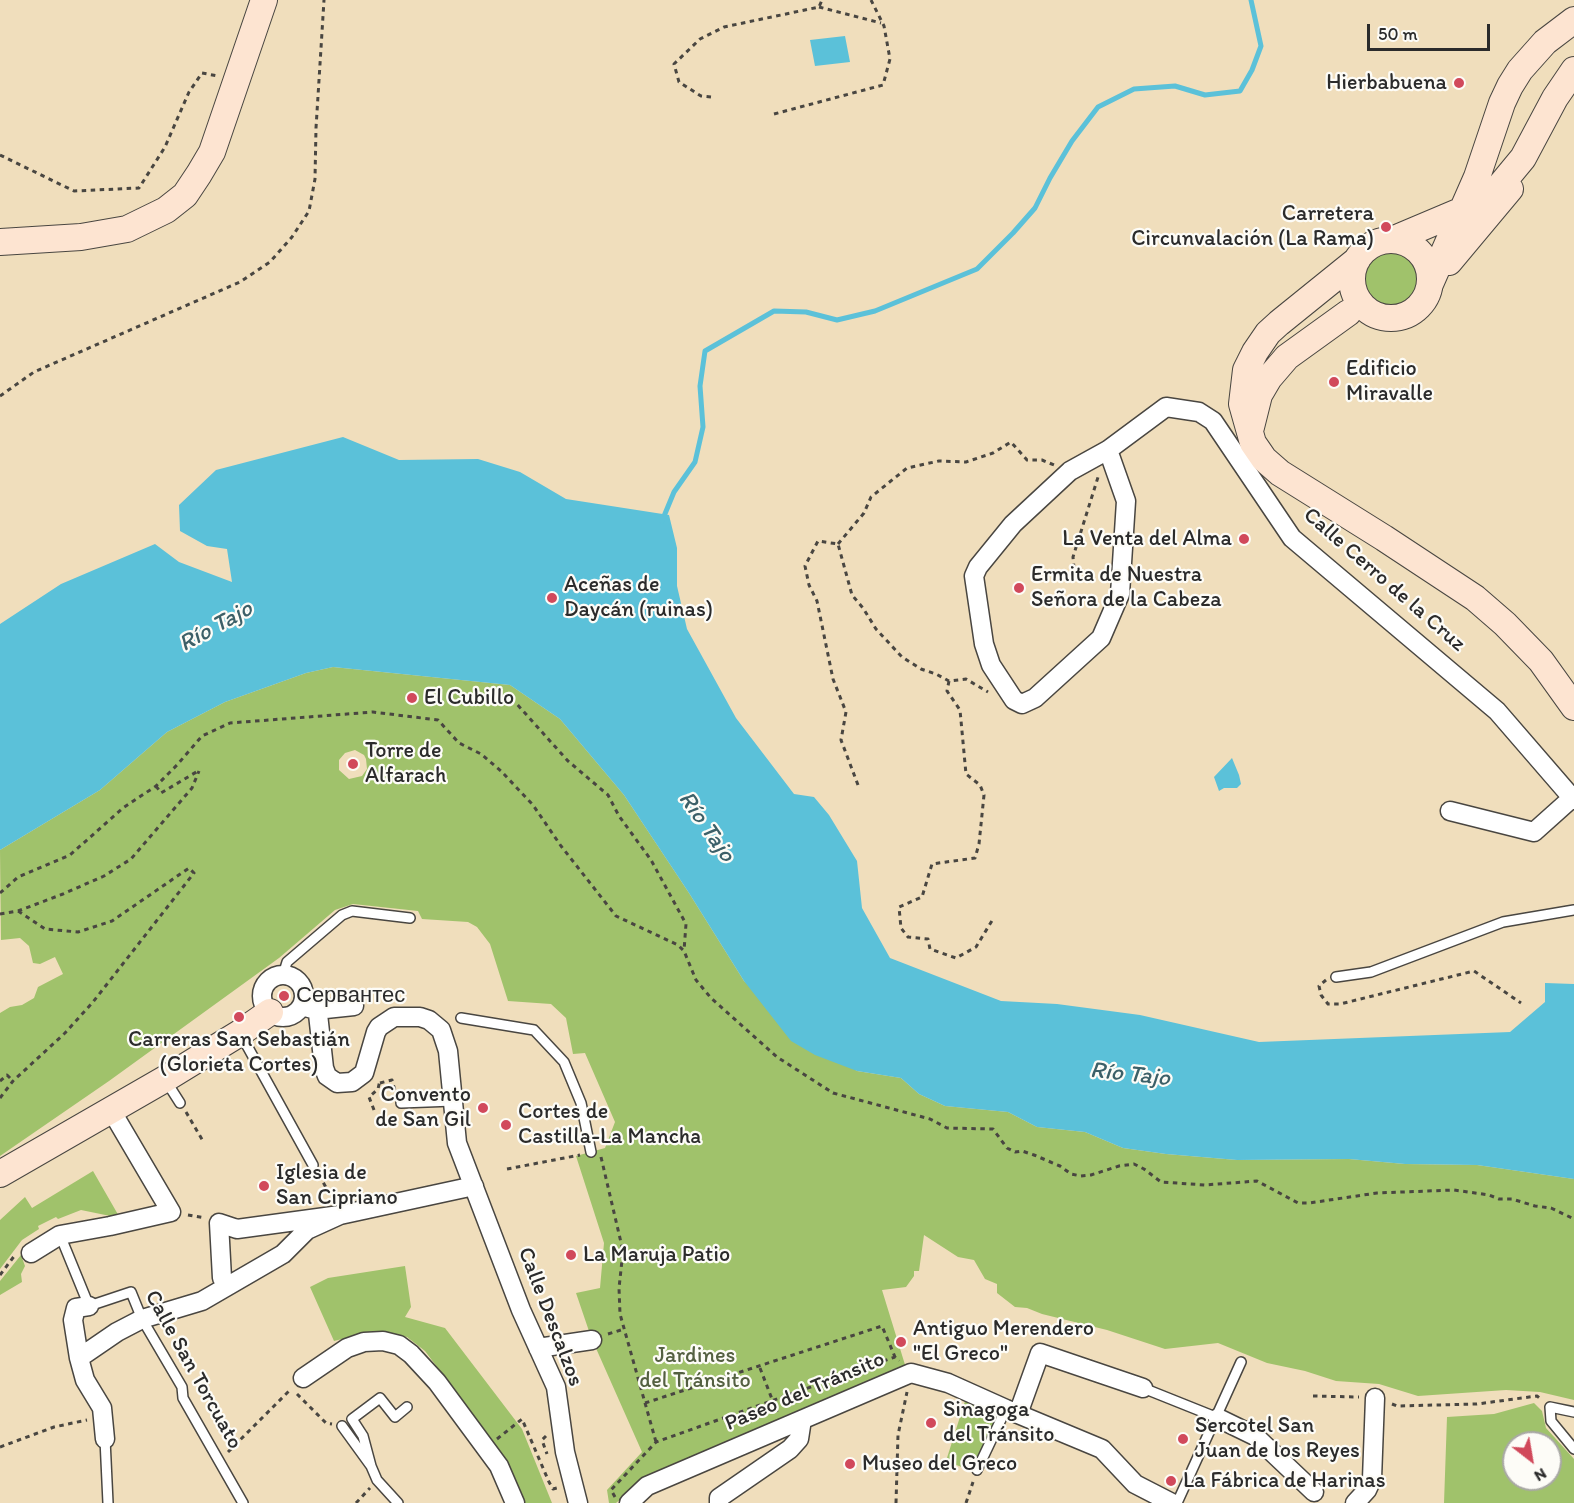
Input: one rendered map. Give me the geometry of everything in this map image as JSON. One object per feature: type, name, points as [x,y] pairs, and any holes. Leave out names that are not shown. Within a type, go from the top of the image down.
[{"type":"main road","points":[[0,242],[102,234],[127,229],[166,210],[185,195],[208,159],[264,0]]},
{"type":"main road","points":[[1279,323],[1328,311],[1403,317],[1422,304],[1477,177],[1502,103],[1520,70],[1545,42],[1574,20]]},
{"type":"main road","points":[[1430,284],[1502,200],[1515,181],[1523,158],[1555,98],[1574,70]]},
{"type":"main road","points":[[1392,240],[1399,230],[1444,204],[1455,194],[1485,148]]},
{"type":"main road","points":[[1523,158],[1499,187],[1463,210],[1372,246],[1279,323],[1260,342],[1246,370],[1242,404],[1249,433],[1257,451],[1264,459],[1288,480],[1393,544],[1475,598],[1527,645],[1554,677],[1573,705]]},
{"type":"main road","points":[[1392,240],[1416,249],[1425,259],[1430,284]]},
{"type":"main road","points":[[1249,433],[1259,395],[1269,378],[1287,357],[1359,312],[1361,305],[1352,283],[1357,260]]},
{"type":"main road","points":[[0,1174],[165,1079],[270,1012]]},
{"type":"street","name":"Calle Cerro de la Cruz","points":[[1108,450],[1166,407],[1199,412],[1213,421],[1292,538],[1497,711],[1573,799],[1534,832],[1450,811]]},
{"type":"street","points":[[1108,450],[1126,501],[1120,594],[1101,638],[1035,698],[1022,704],[1014,700],[991,664],[984,644],[974,576],[978,567],[1013,524],[1070,471],[1108,450]]},
{"type":"street","points":[[1268,501],[1288,480]]},
{"type":"street","points":[[309,1008],[303,988],[294,978],[275,976],[265,986],[262,1000],[270,1012],[281,1017],[288,1017],[309,1008],[354,1006]]},
{"type":"street","name":"Calle Descalzos","points":[[309,1008],[321,1026],[324,1068],[327,1076],[337,1083],[352,1082],[364,1073],[376,1032],[394,1017],[406,1015],[429,1020],[441,1030],[445,1039],[457,1143],[521,1310],[556,1387],[565,1452],[578,1503]]},
{"type":"street","points":[[25,1252],[60,1235],[171,1212],[111,1110]]},
{"type":"street","points":[[222,1278],[219,1222],[237,1229],[340,1215],[474,1186]]},
{"type":"street","points":[[79,1358],[117,1332],[142,1319],[195,1303],[240,1280],[283,1254],[307,1230],[340,1215]]},
{"type":"street","points":[[89,1306],[76,1308],[73,1320],[85,1380],[102,1408],[105,1439]]},
{"type":"street","points":[[538,1347],[592,1340]]},
{"type":"street","points":[[297,1383],[347,1348],[355,1345],[383,1341],[399,1345],[411,1354],[437,1382],[486,1448],[499,1466],[516,1503]]},
{"type":"street","points":[[1012,1412],[1041,1353],[1143,1388]]},
{"type":"street","name":"Paseo del Tránsito","points":[[628,1503],[647,1486],[911,1373],[948,1383],[1102,1449],[1135,1484],[1172,1503]]},
{"type":"street","points":[[1355,1503],[1367,1490],[1372,1479],[1375,1398]]},
{"type":"street","points":[[1218,1418],[1255,1436],[1314,1492]]},
{"type":"street","points":[[718,1503],[719,1498],[790,1449],[799,1438],[801,1426],[791,1424]]},
{"type":"lane","points":[[1336,977],[1371,972],[1503,922],[1574,910]]},
{"type":"lane","points":[[282,975],[287,962],[342,915],[352,911],[410,918]]},
{"type":"lane","points":[[461,1018],[534,1030],[564,1062],[581,1103],[592,1153]]},
{"type":"lane","points":[[240,1033],[313,1165]]},
{"type":"lane","points":[[165,1079],[180,1103]]},
{"type":"lane","points":[[399,1100],[453,1101]]},
{"type":"lane","points":[[60,1235],[89,1306]]},
{"type":"lane","name":"Calle San Torcuato","points":[[89,1306],[131,1292],[142,1319],[182,1387],[183,1398],[243,1503]]},
{"type":"lane","points":[[1177,1503],[1218,1418],[1241,1362]]},
{"type":"lane","points":[[1143,1388],[1218,1418]]},
{"type":"lane","points":[[398,1503],[377,1480],[363,1436],[352,1419],[380,1398],[395,1417],[407,1407]]},
{"type":"lane","points":[[1574,1412],[1550,1407],[1551,1421],[1574,1449]]},
{"type":"lane","points":[[977,1470],[1012,1412]]},
{"type":"lane","points":[[342,1426],[371,1466]]},
{"type":"lane","points":[[105,1439],[108,1503]]},
{"type":"path","points":[[0,396],[34,372],[240,282],[270,262],[292,237],[309,211],[315,179],[318,82],[324,0]]},
{"type":"path","points":[[819,7],[822,0]]},
{"type":"path","points":[[774,114],[883,86],[890,59],[882,23],[871,0]]},
{"type":"path","points":[[711,97],[701,96],[679,82],[674,64],[700,39],[724,27],[819,7],[882,23]]},
{"type":"path","points":[[0,155],[74,191],[139,188],[165,147],[189,92],[202,73],[237,79]]},
{"type":"path","points":[[838,544],[864,513],[871,497],[907,468],[939,461],[966,462],[993,453],[1011,442],[1027,460],[1042,460],[1070,471]]},
{"type":"path","points":[[1074,568],[1073,557],[1108,450]]},
{"type":"path","points":[[838,544],[818,541],[805,566],[809,585],[817,601],[833,679],[846,712],[841,740],[858,785]]},
{"type":"path","points":[[838,544],[852,595],[876,629],[902,657],[921,669],[949,681],[966,679],[1002,700],[1014,700]]},
{"type":"path","points":[[949,681],[947,691],[960,710],[966,774],[980,785],[984,795],[979,844],[975,858],[932,864],[922,897],[899,907],[901,927],[908,937],[928,939],[930,949],[956,958],[976,947],[993,919]]},
{"type":"path","points":[[457,703],[502,698],[515,702],[568,760],[608,795],[619,816],[651,860],[686,924],[684,951],[696,980],[711,998],[777,1057],[833,1093],[930,1119],[947,1128],[993,1129],[1007,1148],[1015,1152],[1022,1151],[1034,1155],[1060,1166],[1071,1174],[1081,1176],[1134,1164],[1144,1168],[1161,1182],[1205,1185],[1257,1181],[1298,1203],[1377,1193],[1454,1190],[1551,1208],[1574,1219]]},
{"type":"path","points":[[0,893],[18,877],[70,855],[123,808],[156,786],[202,736],[230,723],[374,712],[438,720],[459,743],[481,754],[501,771],[533,805],[561,846],[616,916],[669,940],[684,951]]},
{"type":"path","points":[[0,914],[18,911],[104,876],[131,859],[192,788],[199,771],[160,793],[156,786]]},
{"type":"path","points":[[0,1098],[13,1081],[65,1033],[93,1002],[194,873],[189,868],[112,921],[78,932],[45,929],[18,911]]},
{"type":"path","points":[[1336,977],[1327,979],[1319,986],[1321,995],[1328,1004],[1340,1004],[1474,971],[1521,1003]]},
{"type":"path","points":[[0,1081],[7,1076],[13,1081]]},
{"type":"path","points":[[374,1110],[369,1097],[378,1089],[379,1082],[392,1080],[399,1100]]},
{"type":"path","points":[[180,1103],[203,1141]]},
{"type":"path","points":[[507,1169],[592,1153],[616,1213],[623,1251],[619,1287],[620,1314],[656,1442]]},
{"type":"path","points":[[171,1212],[209,1218]]},
{"type":"path","points":[[0,1275],[25,1252]]},
{"type":"path","points":[[645,1403],[882,1326],[895,1357],[911,1373],[898,1435],[896,1503]]},
{"type":"path","points":[[618,1503],[611,1490],[656,1442],[895,1357]]},
{"type":"path","points":[[759,1367],[773,1401],[791,1424]]},
{"type":"path","points":[[220,1460],[297,1383],[326,1423],[342,1426]]},
{"type":"path","points":[[1313,1396],[1375,1398],[1397,1406],[1477,1404],[1537,1396],[1550,1407]]},
{"type":"path","points":[[0,1447],[54,1427],[98,1418],[101,1434],[105,1439]]},
{"type":"path","points":[[486,1448],[522,1419],[553,1489],[556,1490],[558,1485]]},
{"type":"path","points":[[550,1460],[542,1440],[562,1431]]},
{"type":"path","points":[[966,1503],[977,1470]]},
{"type":"path","points":[[356,1503],[377,1480]]},
{"type":"green space","points":[[1384,250],[1396,250],[1407,255],[1415,263],[1420,280],[1418,292],[1407,305],[1396,310],[1384,310],[1373,305],[1365,297],[1360,286],[1360,274],[1365,263],[1373,255]]},
{"type":"green space","name":"Jardines del Tránsito","points":[[333,667],[510,685],[560,719],[624,795],[744,981],[857,1071],[901,1078],[919,1094],[945,1106],[1008,1112],[1037,1127],[1085,1132],[1123,1148],[1237,1160],[1349,1159],[1405,1164],[1477,1165],[1574,1179],[1574,1400],[1540,1392],[1506,1390],[1418,1396],[1379,1384],[1336,1381],[1305,1371],[1267,1363],[1218,1343],[1165,1349],[1107,1330],[1042,1314],[1027,1308],[1015,1307],[997,1293],[997,1284],[985,1279],[974,1260],[958,1257],[924,1235],[919,1271],[914,1271],[914,1276],[906,1287],[882,1290],[906,1368],[642,1481],[616,1503],[609,1503],[607,1490],[642,1452],[591,1337],[576,1293],[600,1288],[604,1243],[576,1156],[605,1148],[615,1122],[585,1053],[573,1054],[566,1018],[551,1004],[508,1001],[490,944],[477,927],[468,922],[422,919],[418,911],[353,904],[335,910],[279,958],[109,1081],[0,1156],[0,1013],[34,998],[38,987],[63,974],[55,957],[40,964],[33,963],[29,946],[20,938],[1,940],[0,850],[100,790],[167,732],[225,702],[306,673]],"holes":[[[355,750],[364,755],[367,769],[362,776],[349,779],[339,770],[339,760],[345,753]]]},
{"type":"green space","points":[[93,1171],[120,1218],[81,1210],[58,1219],[56,1217],[38,1226],[39,1229],[22,1240],[0,1269],[0,1220],[25,1197],[32,1208]]},
{"type":"green space","points":[[21,1255],[25,1266],[21,1274],[22,1282],[0,1295],[0,1281]]},
{"type":"green space","points":[[405,1266],[411,1307],[405,1317],[445,1328],[522,1429],[552,1503],[522,1503],[498,1448],[425,1351],[407,1337],[375,1331],[334,1341],[310,1287],[328,1278]]},
{"type":"green space","name":"Sinagoga del Tránsito","points":[[965,1401],[998,1414],[972,1471],[946,1461]]},
{"type":"green space","points":[[1534,1403],[1542,1411],[1549,1431],[1502,1431],[1502,1491],[1562,1491],[1562,1446],[1574,1459],[1574,1503],[1444,1503],[1447,1417],[1494,1414]]},
{"type":"water","points":[[845,36],[850,62],[815,66],[810,40]]},
{"type":"water","name":"Río Tajo","points":[[343,437],[399,460],[478,459],[520,472],[566,499],[669,515],[677,548],[677,586],[687,629],[736,718],[794,794],[814,797],[829,815],[857,861],[862,908],[890,958],[1001,1001],[1057,1004],[1140,1015],[1259,1042],[1510,1032],[1545,1002],[1545,983],[1574,984],[1574,1179],[1477,1165],[1405,1164],[1349,1159],[1237,1160],[1123,1148],[1085,1132],[1037,1127],[1008,1112],[945,1106],[919,1094],[901,1078],[857,1071],[815,1055],[791,1041],[744,981],[624,795],[560,719],[510,685],[333,667],[306,673],[225,702],[167,732],[100,790],[0,850],[0,624],[61,584],[155,544],[179,562],[232,582],[227,549],[207,546],[180,531],[179,505],[216,470]]},
{"type":"water","points":[[1232,758],[1241,784],[1237,788],[1224,788],[1219,791],[1214,777]]},
{"type":"waterway","points":[[662,521],[674,492],[695,462],[703,427],[700,386],[705,351],[774,311],[806,312],[837,320],[875,311],[977,269],[1035,208],[1072,141],[1098,107],[1134,89],[1175,86],[1205,95],[1240,91],[1252,70],[1261,46],[1251,0]]},
{"type":"place","name":"Hierbabuena","points":[[1459,83]]},
{"type":"place","name":"Carretera Circunvalación (La Rama)","points":[[1386,227]]},
{"type":"place","name":"Edificio Miravalle","points":[[1334,382]]},
{"type":"place","name":"La Venta del Alma","points":[[1244,539]]},
{"type":"place","name":"Ermita de Nuestra Señora de la Cabeza","points":[[1019,588]]},
{"type":"place","name":"Aceñas de Daycán (ruinas)","points":[[552,598]]},
{"type":"place","name":"El Cubillo","points":[[412,698]]},
{"type":"place","name":"Torre de Alfarach","points":[[353,764]]},
{"type":"place","name":"Сервантес","points":[[284,996]]},
{"type":"place","name":"Carreras San Sebastián (Glorieta Cortes)","points":[[239,1017]]},
{"type":"place","name":"Convento de San Gil","points":[[483,1108]]},
{"type":"place","name":"Cortes de Castilla-La Mancha","points":[[506,1125]]},
{"type":"place","name":"Iglesia de San Cipriano","points":[[264,1186]]},
{"type":"place","name":"La Maruja Patio","points":[[571,1255]]},
{"type":"place","name":"Antiguo Merendero \"El Greco\"","points":[[901,1342]]},
{"type":"place","name":"Sinagoga del Tránsito","points":[[931,1423]]},
{"type":"place","name":"Sercotel San Juan de los Reyes","points":[[1183,1439]]},
{"type":"place","name":"Museo del Greco","points":[[850,1464]]},
{"type":"place","name":"La Fábrica de Harinas","points":[[1171,1481]]}]
